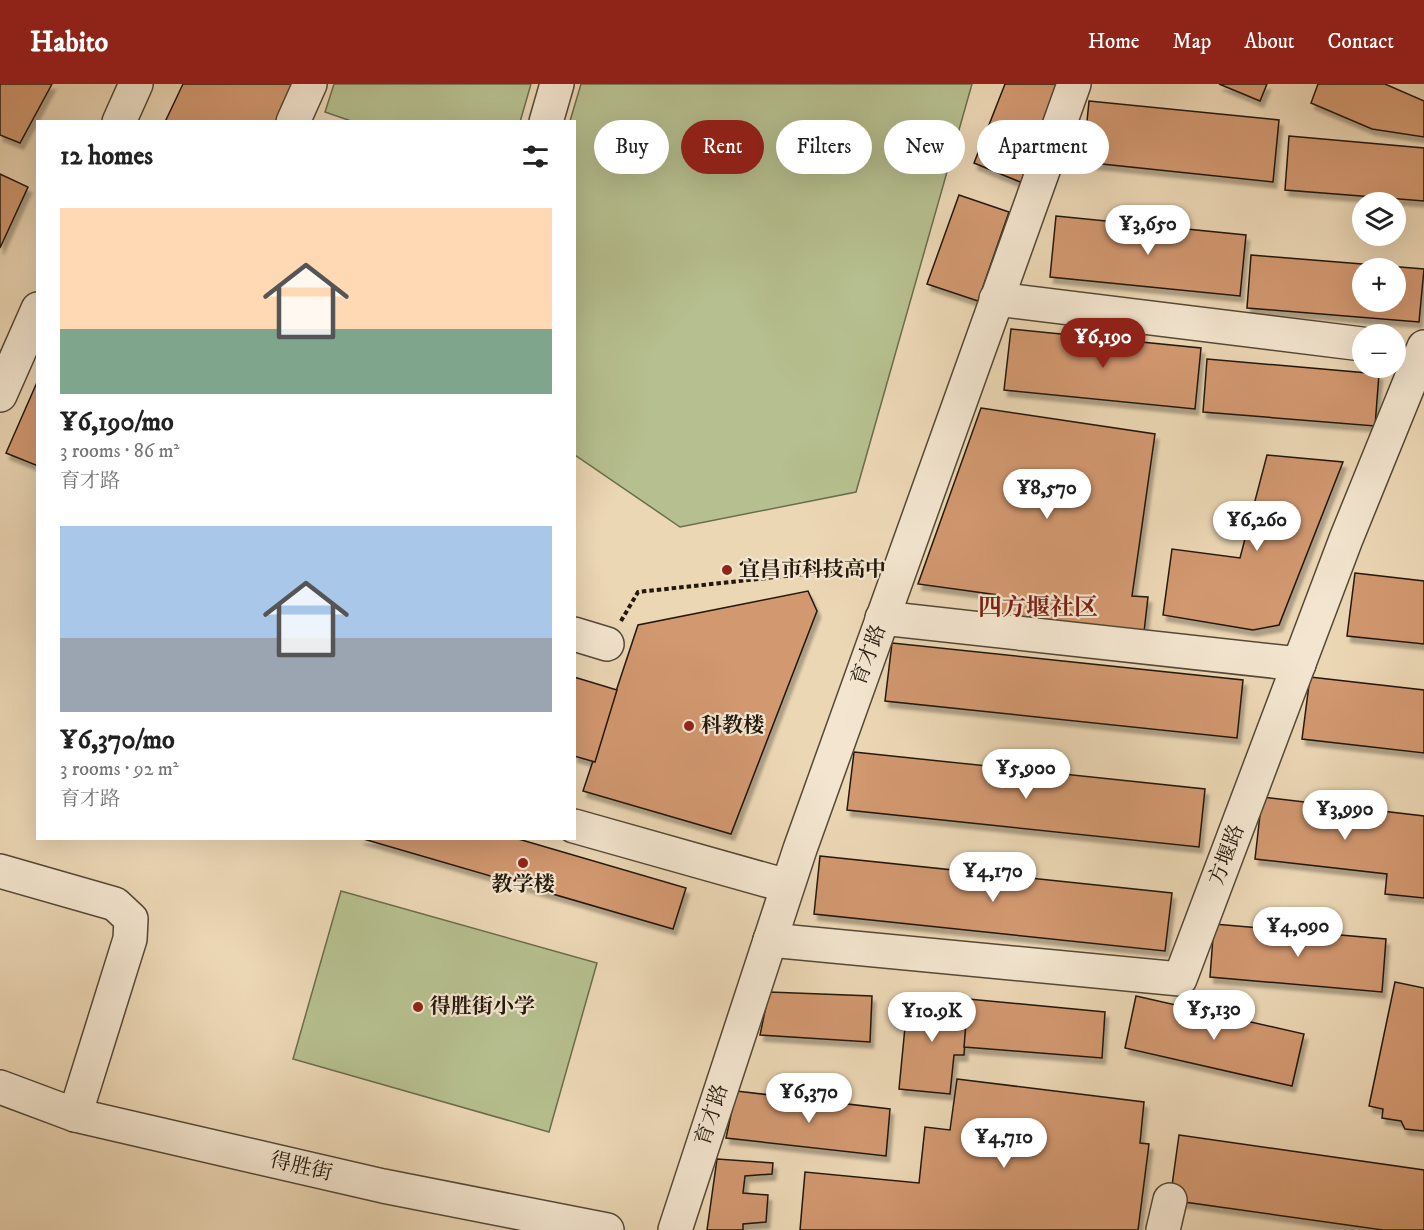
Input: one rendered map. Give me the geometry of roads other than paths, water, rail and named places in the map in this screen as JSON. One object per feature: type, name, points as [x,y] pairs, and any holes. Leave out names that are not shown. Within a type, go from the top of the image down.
[{"type":"street","points":[[120,120],[136,84]]},
{"type":"street","points":[[294,120],[310,84]]},
{"type":"street","points":[[547,120],[557,84]]},
{"type":"street","name":"育才路","points":[[675,1230],[787,886],[1074,84]]},
{"type":"street","points":[[996,299],[1352,343]]},
{"type":"street","points":[[0,395],[36,314]]},
{"type":"street","name":"方堰路","points":[[770,940],[1180,979],[1346,539],[1414,349]]},
{"type":"street","points":[[882,618],[1299,664]]},
{"type":"street","points":[[576,635],[607,644]]},
{"type":"street","points":[[576,827],[787,886]]},
{"type":"street","points":[[0,872],[115,904],[131,919],[130,939],[75,1115]]},
{"type":"street","name":"得胜街","points":[[0,1087],[75,1115],[383,1186],[607,1230]]},
{"type":"place","name":"宜昌市科技高中","points":[[727,570]]},
{"type":"place","name":"科教楼","points":[[689,726]]},
{"type":"place","name":"教学楼","points":[[523,863]]},
{"type":"place","name":"得胜街小学","points":[[418,1007]]},
{"type":"district","name":"四方堰社区","points":[[1038,608]]}]
